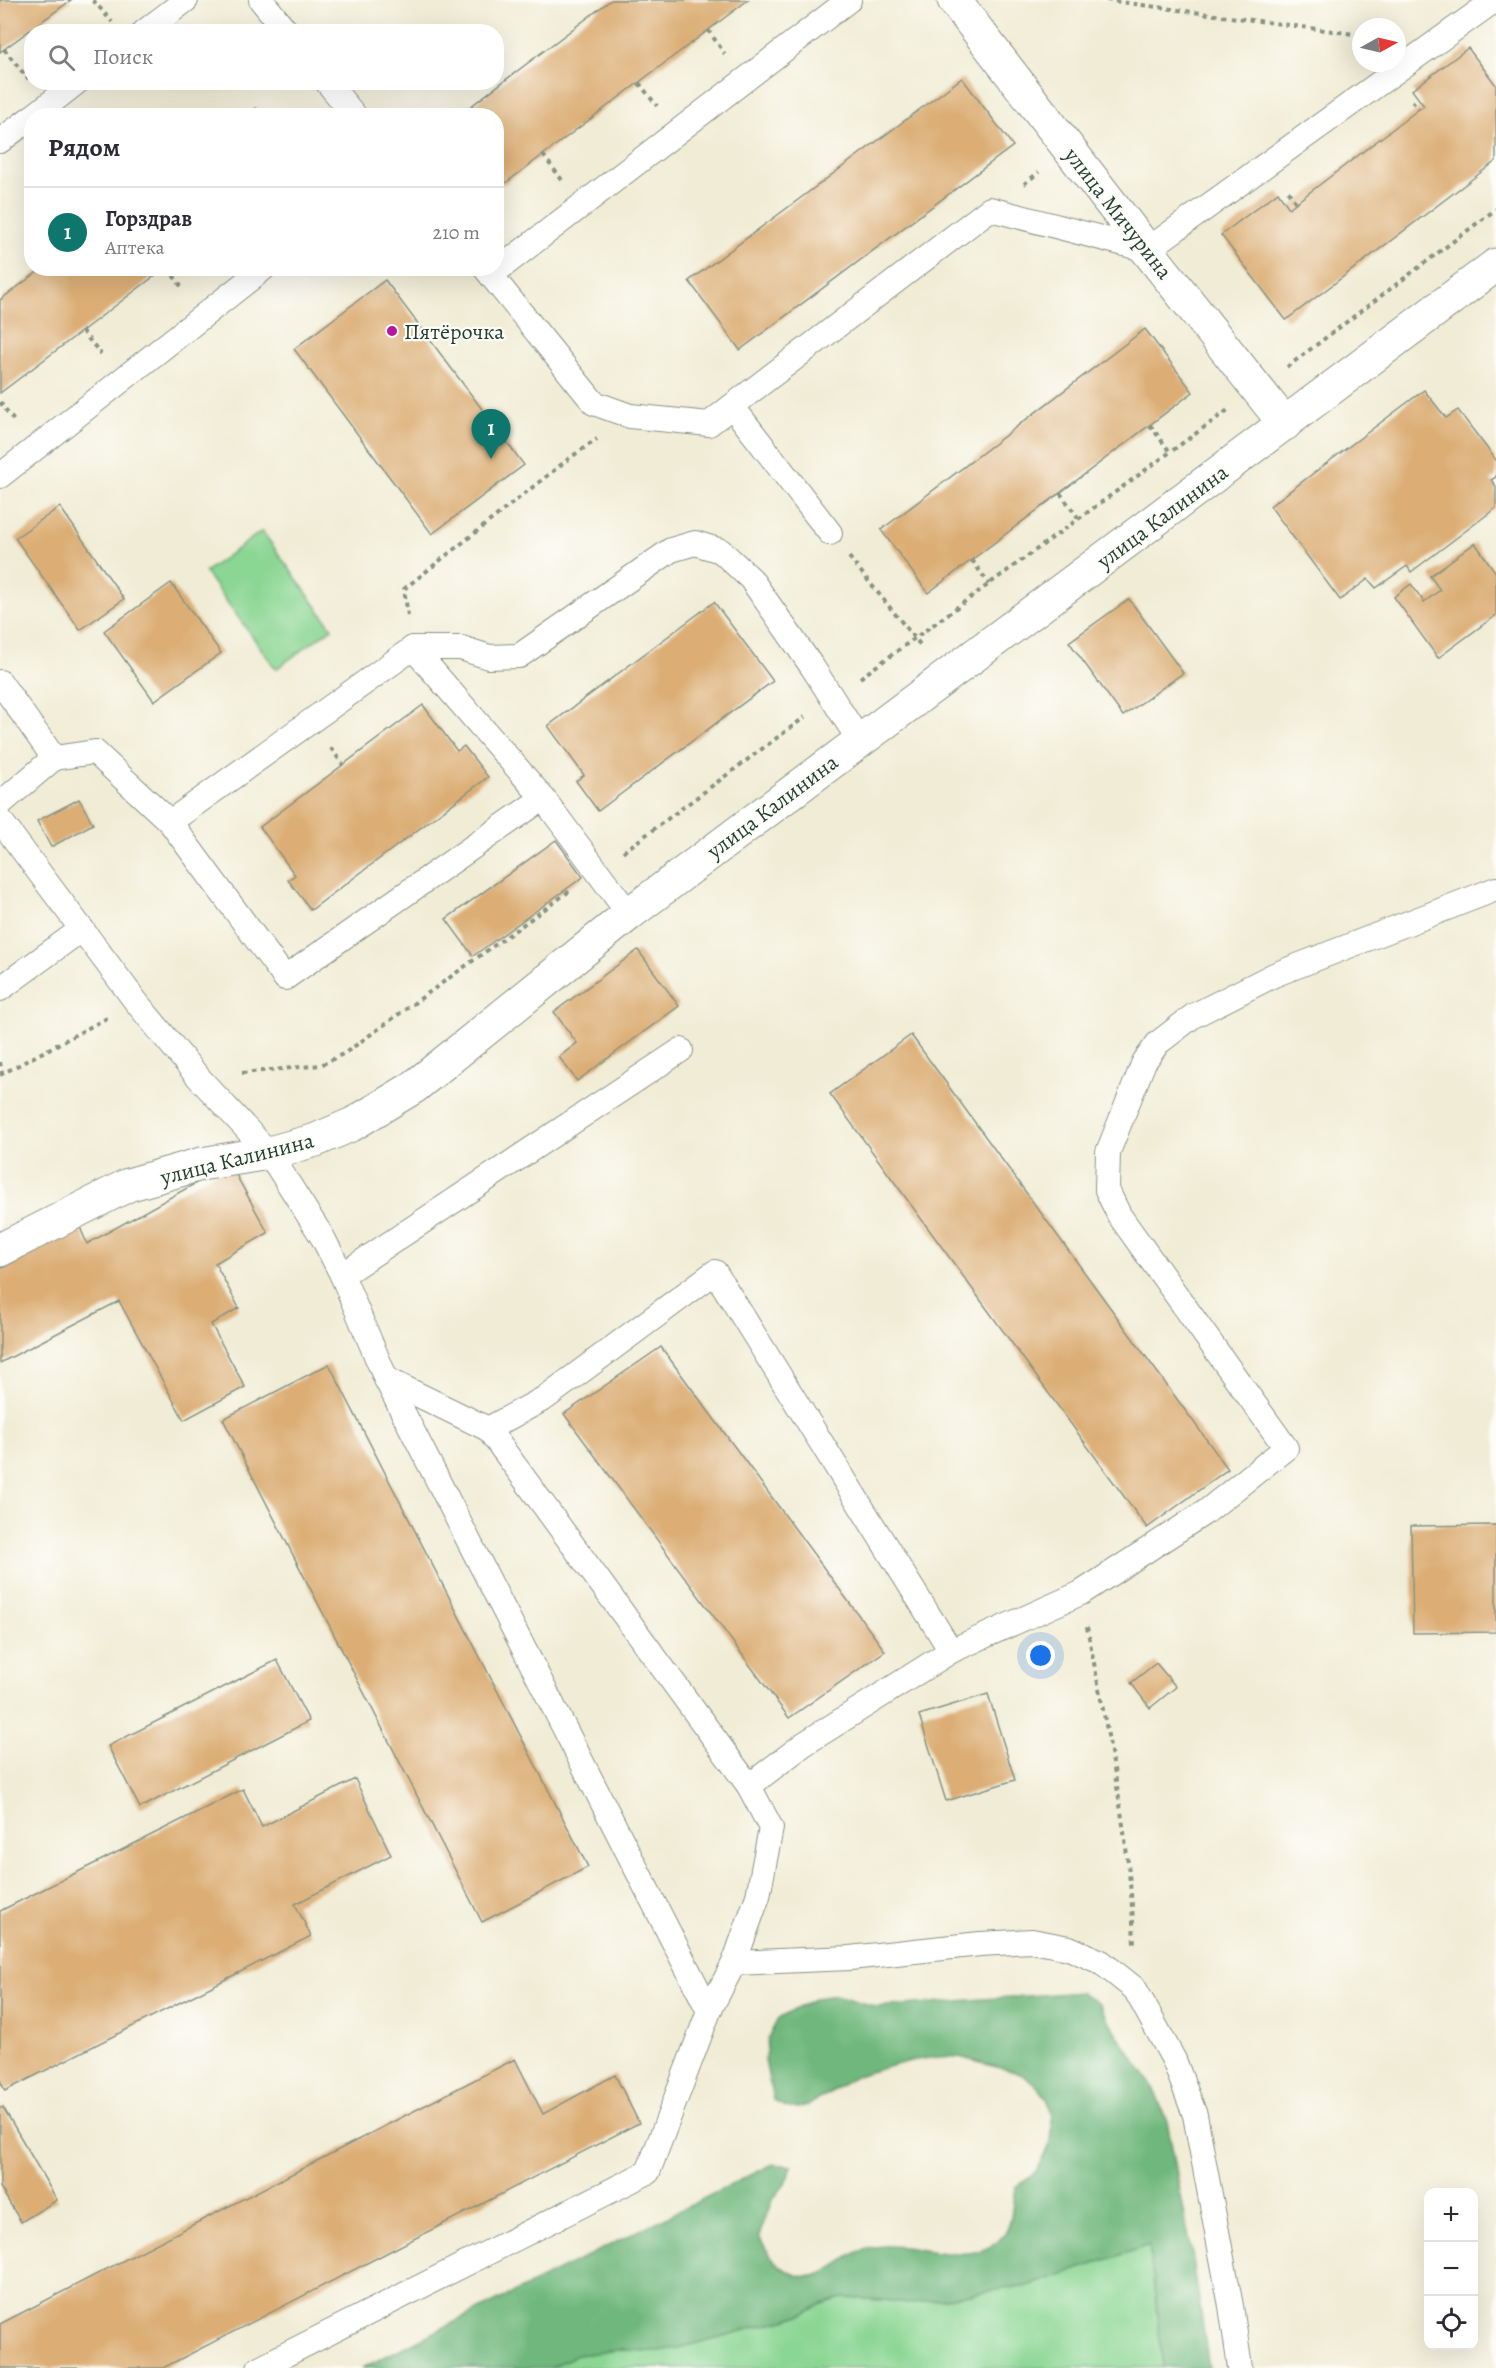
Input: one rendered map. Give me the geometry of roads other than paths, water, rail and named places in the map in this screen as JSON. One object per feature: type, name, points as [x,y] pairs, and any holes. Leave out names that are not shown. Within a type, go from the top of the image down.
[{"type":"street","name":"улица Мичурина","points":[[954,0],[1147,250],[1286,424]]},
{"type":"street","name":"улица Калинина","points":[[0,1250],[128,1185],[201,1164],[269,1153],[316,1140],[353,1124],[414,1087],[629,914],[1496,266]]},
{"type":"lane","points":[[154,24],[186,0]]},
{"type":"lane","points":[[261,0],[280,24]]},
{"type":"lane","points":[[504,260],[849,0]]},
{"type":"lane","points":[[491,276],[594,403],[630,417],[709,424],[990,209],[1147,250],[1495,0]]},
{"type":"lane","points":[[43,108],[67,90]]},
{"type":"lane","points":[[334,90],[348,108]]},
{"type":"lane","points":[[0,141],[24,123]]},
{"type":"lane","points":[[0,476],[254,276]]},
{"type":"lane","points":[[732,406],[830,533]]},
{"type":"lane","points":[[170,822],[413,648],[461,648],[489,657],[519,656],[671,550],[695,543],[721,551],[751,579],[859,740]]},
{"type":"lane","points":[[413,648],[543,798],[629,914]]},
{"type":"lane","points":[[0,682],[54,758]]},
{"type":"lane","points":[[0,804],[54,758],[95,752],[170,822],[285,978],[543,798]]},
{"type":"lane","points":[[0,820],[137,1003],[199,1078],[269,1153],[323,1238],[342,1275],[386,1379],[709,2010]]},
{"type":"lane","points":[[749,1786],[804,1743],[951,1651],[1081,1593],[1207,1511],[1287,1448],[1119,1215],[1107,1190],[1108,1152],[1144,1062],[1158,1043],[1193,1016],[1274,975],[1496,889]]},
{"type":"lane","points":[[0,989],[82,928]]},
{"type":"lane","points":[[342,1275],[681,1050]]},
{"type":"lane","points":[[488,1429],[544,1398],[715,1272],[951,1651]]},
{"type":"lane","points":[[259,2368],[648,2172],[709,2010],[734,1963],[758,1896],[771,1828],[749,1786],[488,1429],[386,1379]]},
{"type":"lane","points":[[734,1963],[850,1958],[980,1944],[1032,1941],[1070,1948],[1101,1962],[1135,1989],[1174,2060],[1195,2115],[1231,2306],[1240,2368]]},
{"type":"place","name":"Пятёрочка","points":[[392,331]]},
{"type":"place","name":"Горздрав","points":[[491,459]]}]
